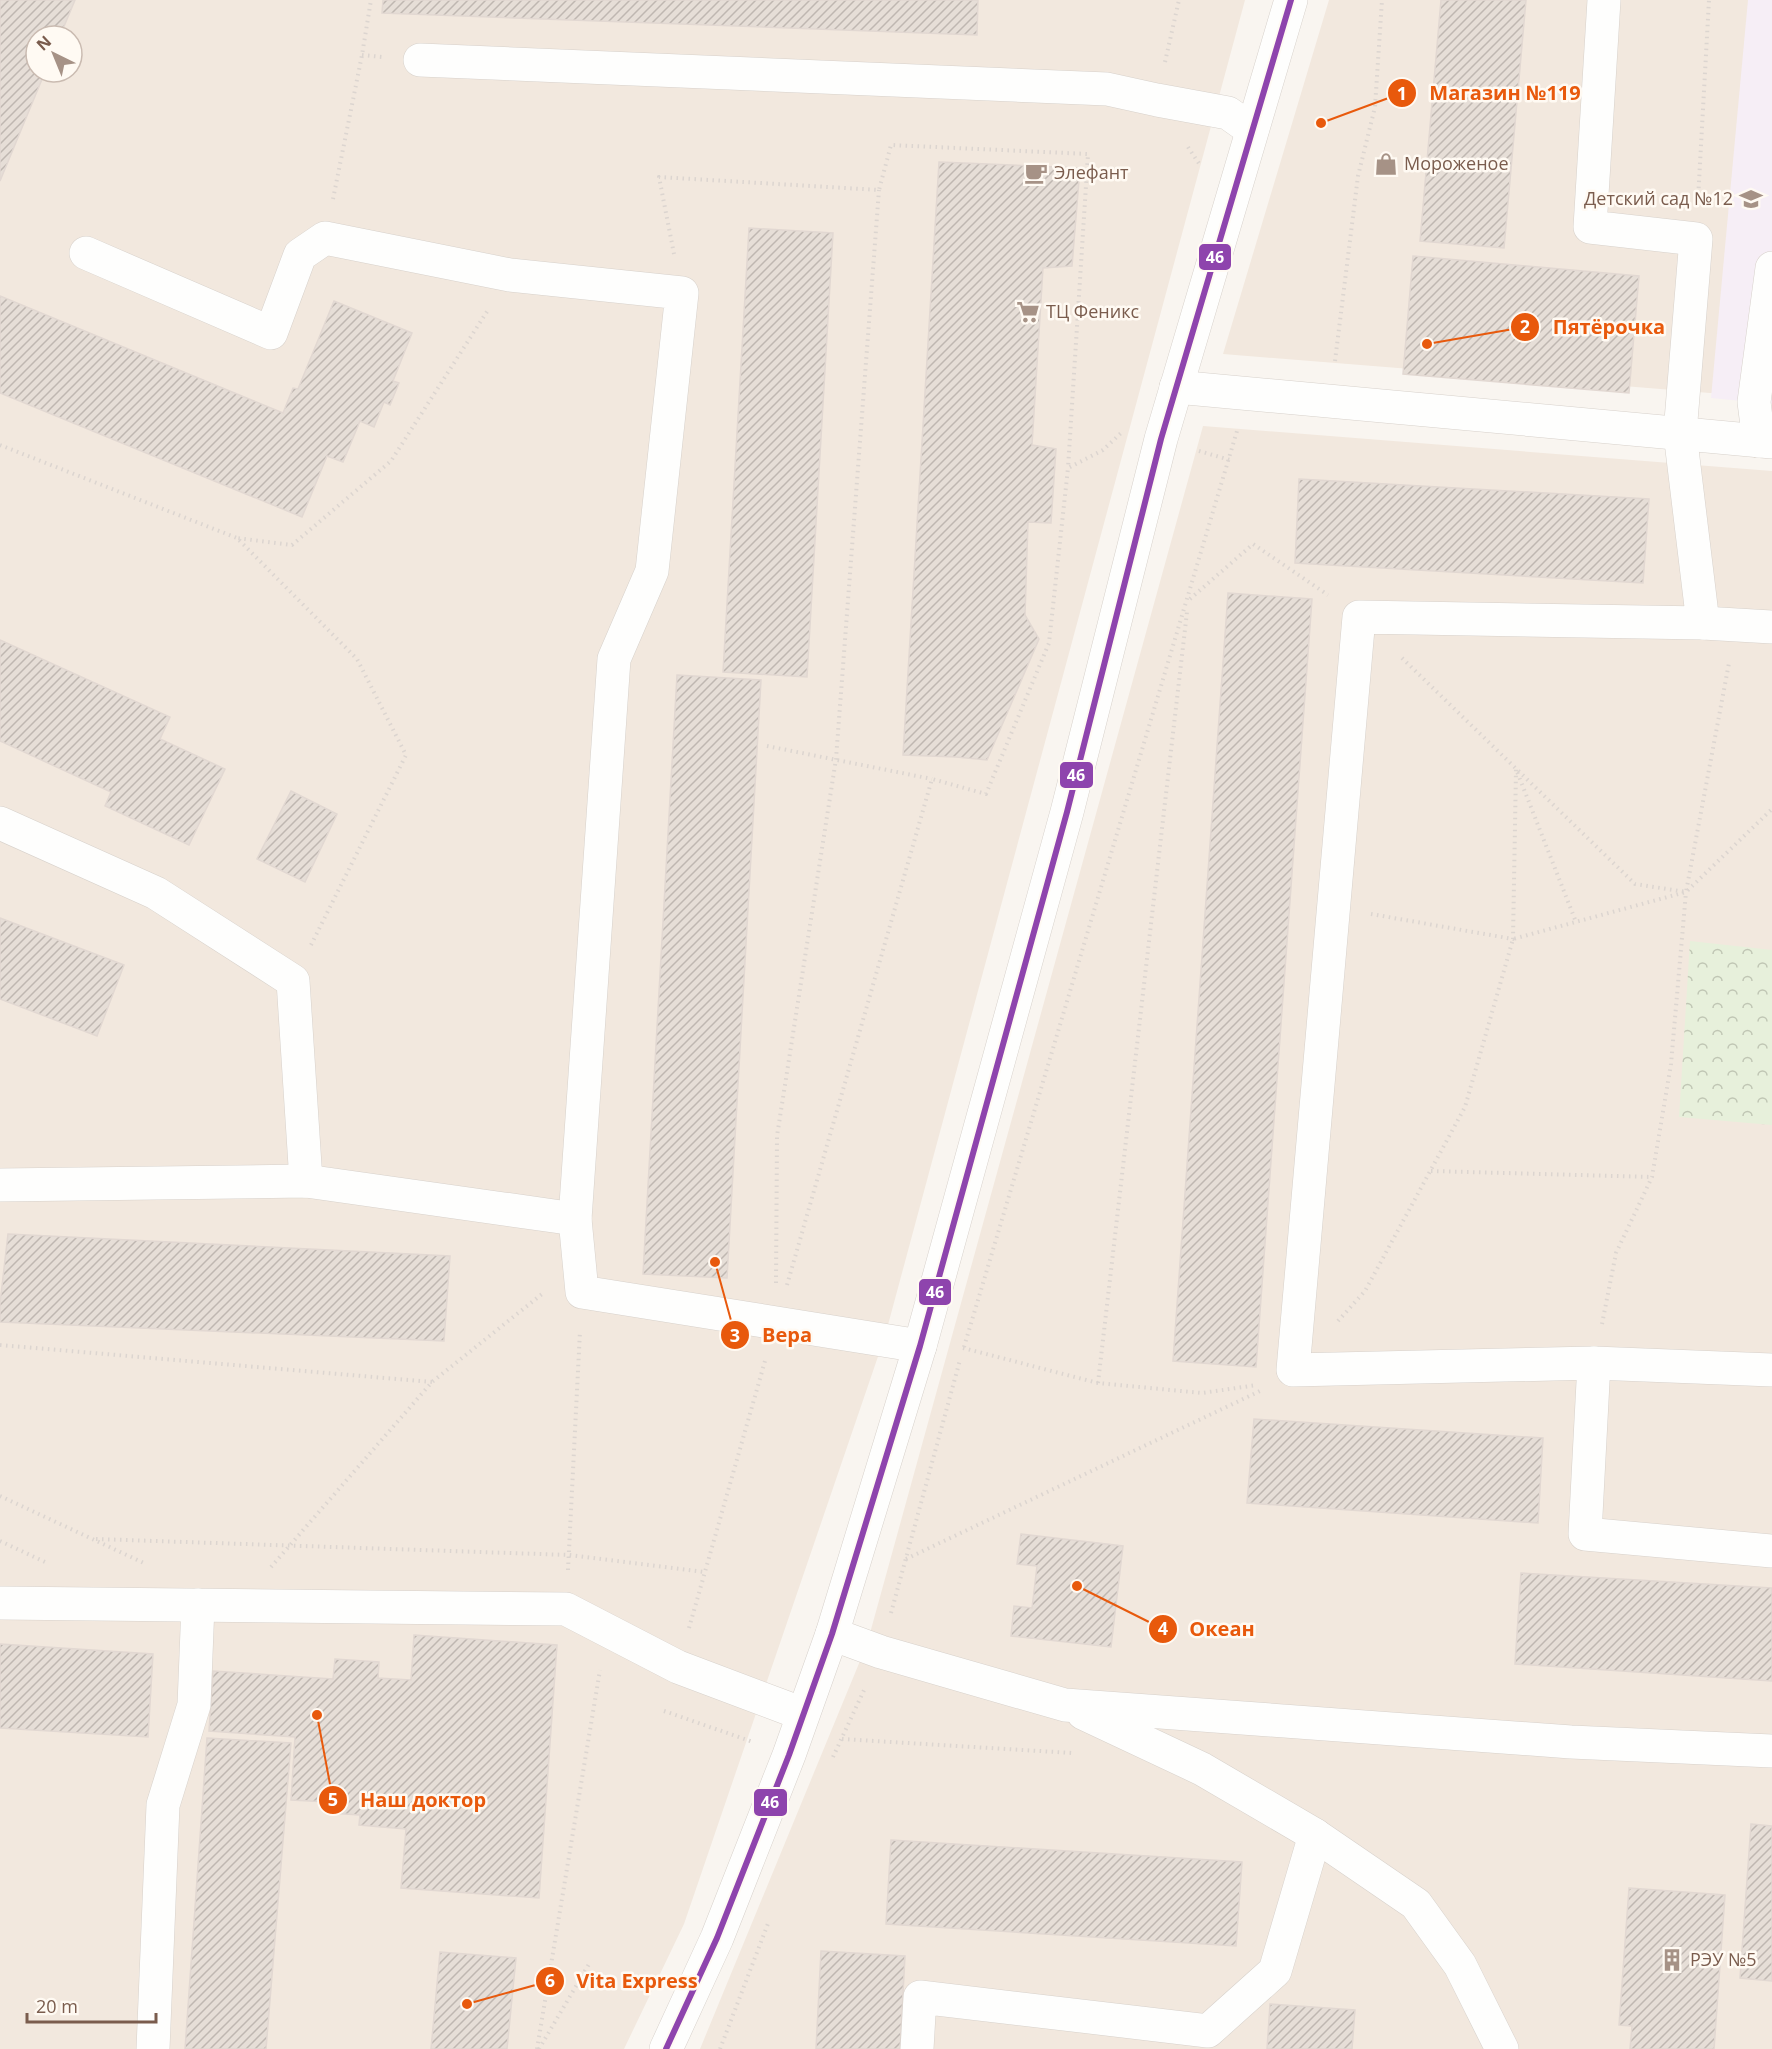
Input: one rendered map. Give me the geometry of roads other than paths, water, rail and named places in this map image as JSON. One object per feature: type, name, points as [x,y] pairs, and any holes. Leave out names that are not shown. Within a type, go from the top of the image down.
[{"type":"street","points":[[666,2049],[717,1938],[789,1755],[832,1634],[920,1346],[1067,812],[1151,476],[1291,0]]},
{"type":"street","points":[[1605,0],[1590,227],[1696,239],[1680,433],[1703,623]]},
{"type":"street","points":[[420,60],[1107,89],[1228,113],[1252,130]]},
{"type":"street","points":[[86,253],[271,333],[300,255],[325,238],[510,275],[682,293],[652,571],[614,659],[575,1220],[582,1292],[920,1346]]},
{"type":"street","points":[[1176,387],[1766,442],[1754,402],[1772,268]]},
{"type":"street","points":[[1772,627],[1703,623],[1359,617],[1293,1370],[1594,1363],[1772,1370]]},
{"type":"street","points":[[0,823],[156,893],[293,981],[306,1181]]},
{"type":"street","points":[[0,1185],[306,1181],[575,1220]]},
{"type":"street","points":[[1594,1363],[1585,1534],[1772,1551]]},
{"type":"street","points":[[0,1604],[566,1609],[678,1667],[803,1714]]},
{"type":"street","points":[[153,2049],[163,1804],[194,1705],[198,1605]]},
{"type":"street","points":[[832,1634],[881,1652],[1065,1705],[1202,1769],[1315,1835],[1416,1904],[1460,1965],[1502,2049]]},
{"type":"street","points":[[1065,1705],[1571,1742],[1772,1751]]},
{"type":"street","points":[[917,2049],[920,1997],[1207,2040],[1275,1971],[1315,1835]]},
{"type":"place","name":"Магазин №119","points":[[1321,123]]},
{"type":"place","name":"Мороженое","points":[[1386,164]]},
{"type":"place","name":"Элефант","points":[[1036,173]]},
{"type":"place","name":"Детский сад №12","points":[[1751,199]]},
{"type":"place","name":"ТЦ Феникс","points":[[1028,312]]},
{"type":"place","name":"Пятёрочка","points":[[1427,344]]},
{"type":"place","name":"Вера","points":[[715,1262]]},
{"type":"place","name":"Океан","points":[[1077,1586]]},
{"type":"place","name":"Наш доктор","points":[[317,1715]]},
{"type":"place","name":"РЭУ №5","points":[[1672,1960]]},
{"type":"place","name":"Vita Express","points":[[467,2004]]}]
